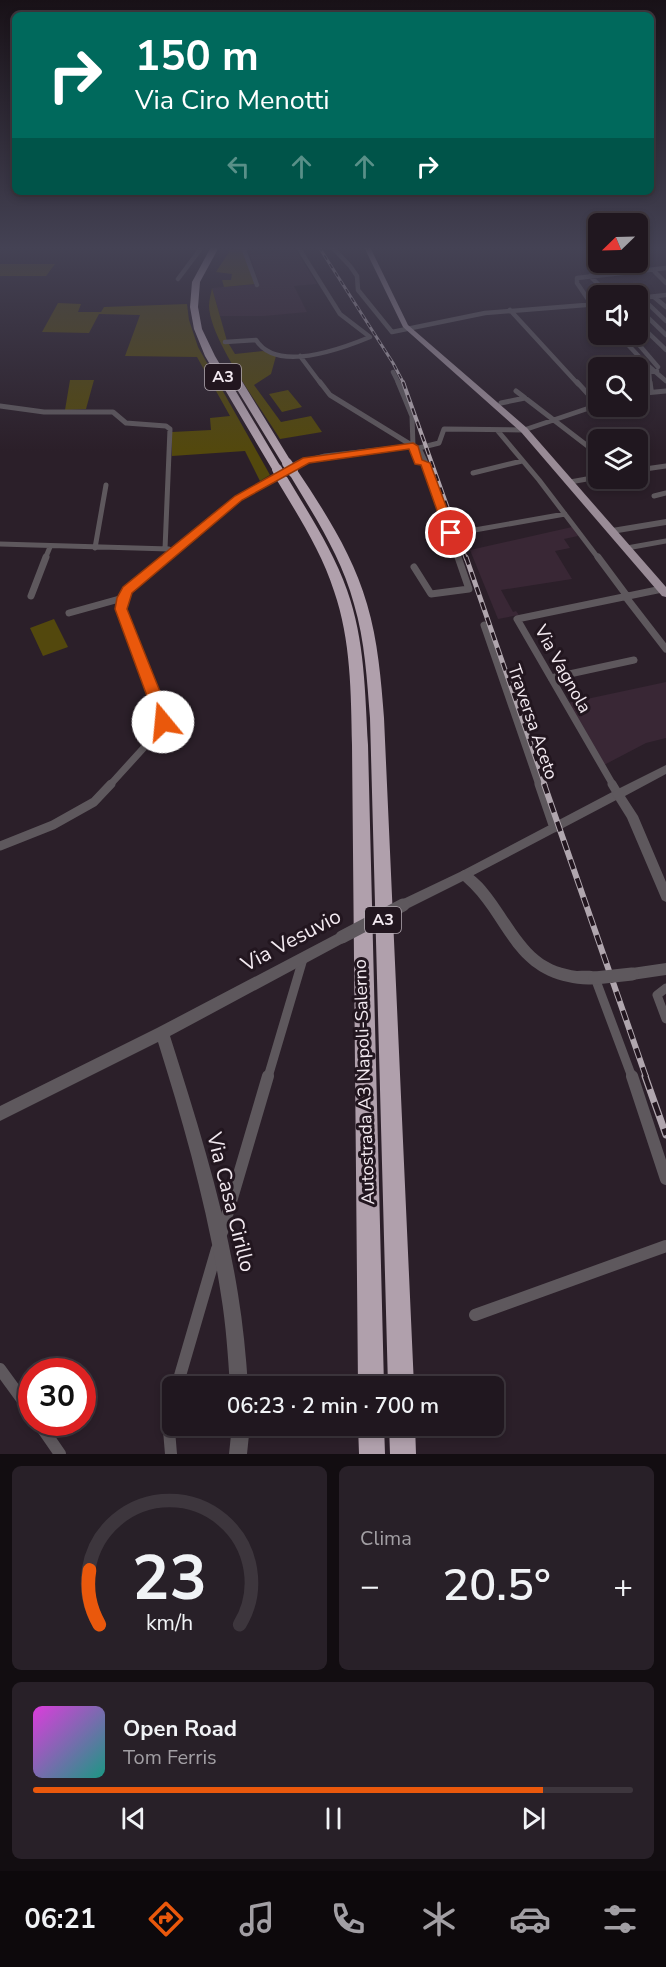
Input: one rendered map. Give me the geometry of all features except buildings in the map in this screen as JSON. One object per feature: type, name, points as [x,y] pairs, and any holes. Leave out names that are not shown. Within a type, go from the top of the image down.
[{"type":"highway","name":"Autostrada A3 Napoli-Salerno","points":[[195,315],[198,329],[210,356],[338,549],[355,586],[366,624],[373,665],[377,718],[401,1376]]},
{"type":"highway","name":"Autostrada A3 Napoli-Salerno","points":[[284,470],[334,572],[347,612],[356,664],[360,745],[371,1376]]},
{"type":"highway","points":[[371,1436],[372,1454]]},
{"type":"highway","points":[[402,1436],[403,1454]]},
{"type":"main road","points":[[401,315],[408,329],[524,430],[663,587]]},
{"type":"street","points":[[225,342],[256,340],[270,353],[300,356],[340,348],[370,337],[343,315]]},
{"type":"street","points":[[378,315],[392,332],[476,315]]},
{"type":"street","points":[[514,315],[588,394]]},
{"type":"street","points":[[648,317],[665,333]]},
{"type":"street","points":[[649,334],[666,350]]},
{"type":"street","points":[[630,346],[641,345],[666,381]]},
{"type":"street","points":[[630,346],[656,369]]},
{"type":"street","points":[[300,356],[330,395],[413,446]]},
{"type":"street","points":[[648,390],[651,389],[649,372],[666,365]]},
{"type":"street","points":[[393,372],[403,390],[415,425],[413,446],[418,462],[426,463]]},
{"type":"street","points":[[516,391],[588,446]]},
{"type":"street","points":[[648,392],[666,391]]},
{"type":"street","points":[[501,403],[525,398]]},
{"type":"street","points":[[0,406],[44,412],[112,412],[126,423],[166,426],[170,429],[165,549]]},
{"type":"street","points":[[414,567],[431,594],[469,589],[420,448],[439,443],[444,429],[524,430],[588,408]]},
{"type":"street","points":[[497,430],[565,514],[666,649]]},
{"type":"street","points":[[0,846],[53,825],[94,802],[159,731],[163,722],[162,714],[121,609],[127,590],[239,498],[298,463],[334,455],[413,446]]},
{"type":"street","points":[[473,474],[522,461]]},
{"type":"street","points":[[648,469],[666,466]]},
{"type":"street","points":[[570,482],[588,479]]},
{"type":"street","points":[[95,548],[106,485]]},
{"type":"street","points":[[654,496],[666,493]]},
{"type":"street","points":[[469,531],[565,514]]},
{"type":"street","points":[[612,531],[666,522]]},
{"type":"street","points":[[627,548],[666,541]]},
{"type":"street","points":[[0,544],[178,549]]},
{"type":"street","points":[[31,596],[50,547]]},
{"type":"street","points":[[626,596],[663,587]]},
{"type":"street","name":"Via Vagnola","points":[[618,794],[517,619],[626,596]]},
{"type":"street","points":[[69,614],[123,598]]},
{"type":"street","name":"Traversa Aceto","points":[[484,625],[554,828]]},
{"type":"street","points":[[551,678],[634,660]]},
{"type":"street","name":"Via Vesuvio","points":[[0,1114],[162,1033],[402,905],[666,769]]},
{"type":"street","points":[[618,794],[632,816],[666,896]]},
{"type":"street","points":[[464,874],[478,886],[518,947],[549,971],[577,978],[595,978],[666,969]]},
{"type":"street","points":[[180,1376],[303,959]]},
{"type":"street","points":[[595,978],[628,1064],[666,1179]]},
{"type":"street","points":[[666,988],[662,988],[657,995],[666,1019]]},
{"type":"street","name":"Via Casa Cirillo","points":[[162,1033],[220,1236],[237,1338],[239,1376]]},
{"type":"street","points":[[475,1315],[666,1246]]},
{"type":"street","points":[[0,1369],[18,1394]]},
{"type":"street","points":[[48,1436],[60,1454]]},
{"type":"street","points":[[170,1436],[171,1454]]},
{"type":"street","points":[[238,1454],[240,1436]]},
{"type":"shaded area","points":[[51,315],[99,315],[89,333],[42,332]]},
{"type":"shaded area","points":[[134,315],[188,315],[198,347],[270,475],[260,481],[245,451],[172,456],[172,432],[211,430],[210,418],[230,416],[197,357],[125,356],[140,315]]},
{"type":"shaded area","points":[[211,315],[220,315],[227,341],[235,354],[263,351],[276,356],[271,374],[254,385],[281,422],[311,416],[322,432],[280,439],[227,355]]},
{"type":"shaded area","points":[[220,315],[276,315],[264,316]]},
{"type":"shaded area","points":[[70,380],[94,380],[86,409],[65,410]]},
{"type":"shaded area","points":[[288,390],[302,407],[282,412],[269,394]]},
{"type":"shaded area","points":[[572,527],[578,536],[564,539],[570,548],[555,551],[572,579],[501,590],[513,612],[516,611],[519,615],[498,619],[470,550]]},
{"type":"shaded area","points":[[54,619],[68,647],[43,656],[30,628]]},
{"type":"shaded area","points":[[666,682],[666,738],[646,743],[604,765],[568,703]]},
{"type":"railway","points":[[362,315],[403,382]]},
{"type":"railway","points":[[403,382],[466,559]]},
{"type":"railway","points":[[466,557],[545,785]]},
{"type":"railway","points":[[544,784],[646,1077]]},
{"type":"railway","points":[[645,1076],[666,1135]]},
{"type":"route","points":[[163,722],[162,714],[121,609],[123,598],[127,590],[239,498],[307,460],[344,453],[413,446],[418,462],[426,463],[451,533]]}]
